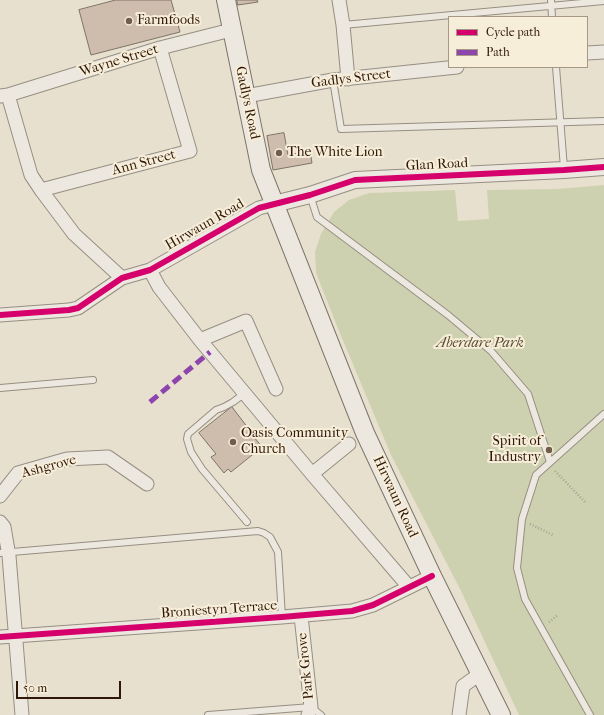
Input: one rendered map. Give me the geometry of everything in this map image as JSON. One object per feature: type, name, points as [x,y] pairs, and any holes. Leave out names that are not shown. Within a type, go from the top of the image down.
[{"type":"main road","name":"Gadlys Road","points":[[226,0],[261,170],[274,204]]},
{"type":"main road","name":"Hirwaun Road","points":[[274,204],[365,433],[432,576],[501,715]]},
{"type":"street","points":[[339,0],[348,79]]},
{"type":"street","name":"Wayne Street","points":[[4,95],[160,48],[231,30]]},
{"type":"street","name":"Ann Street","points":[[41,190],[190,151],[160,48]]},
{"type":"street","points":[[588,53],[604,52]]},
{"type":"street","name":"Gadlys Street","points":[[246,96],[333,80],[448,68]]},
{"type":"street","points":[[4,95],[31,175],[74,234],[122,278]]},
{"type":"street","name":"Glan Road","points":[[274,204],[310,195],[355,180],[604,167]]},
{"type":"street","name":"Hirwaun Road","points":[[0,315],[78,308],[122,278],[150,270],[259,208],[274,204]]},
{"type":"street","points":[[150,270],[159,287],[200,340],[409,587]]},
{"type":"street","points":[[200,340],[246,321],[276,389]]},
{"type":"street","points":[[312,474],[349,444]]},
{"type":"street","name":"Ashgrove","points":[[0,496],[18,473],[67,459],[108,457],[147,484]]},
{"type":"street","points":[[0,522],[4,527],[4,553],[16,636],[22,715]]},
{"type":"street","name":"Broniestyn Terrace","points":[[0,638],[352,611],[373,605],[432,576]]},
{"type":"street","name":"Park Grove","points":[[300,616],[313,712]]},
{"type":"street","points":[[459,715],[463,686],[481,673]]},
{"type":"lane","points":[[343,25],[551,3],[604,1]]},
{"type":"lane","points":[[551,3],[552,16]]},
{"type":"lane","points":[[556,68],[564,170]]},
{"type":"lane","points":[[333,80],[341,129],[604,121]]},
{"type":"lane","points":[[310,195],[317,217],[448,315],[491,351],[528,394],[549,463]]},
{"type":"lane","points":[[0,388],[93,380]]},
{"type":"lane","points":[[244,393],[233,402],[216,410],[188,434],[187,440],[191,452],[202,469],[247,522]]},
{"type":"lane","points":[[590,715],[525,599],[517,568],[522,521],[536,475],[604,414]]},
{"type":"lane","points":[[4,553],[258,531],[264,533],[270,538],[278,552],[282,617]]},
{"type":"lane","points":[[208,715],[313,712]]},
{"type":"path","points":[[549,463],[585,502]]},
{"type":"path","points":[[522,521],[553,535]]},
{"type":"green space","name":"Aberdare Park","points":[[604,185],[604,715],[519,715],[461,591],[391,455],[316,273],[315,252],[321,234],[334,212],[349,200],[369,193],[455,190],[458,221],[489,219],[487,190],[557,189]]},
{"type":"building","name":"Farmfoods","points":[[116,0],[171,0],[180,32],[91,55],[79,10]]},
{"type":"building","points":[[237,0],[257,0],[258,2],[238,5]]},
{"type":"building","name":"The White Lion","points":[[284,133],[288,155],[310,151],[312,163],[273,170],[267,136]]},
{"type":"building","name":"Oasis Community Church","points":[[232,407],[262,447],[231,472],[228,469],[224,473],[211,457],[216,454],[199,433]]},
{"type":"marked path","points":[[150,402],[210,352]]},
{"type":"cycle path","points":[[0,315],[78,308],[122,278],[150,270],[259,208],[310,195],[355,180],[604,167]]},
{"type":"cycle path","points":[[0,637],[352,611],[373,605],[432,576]]},
{"type":"place","name":"Farmfoods","points":[[129,21]]},
{"type":"place","name":"The White Lion","points":[[279,153]]},
{"type":"place","name":"Oasis Community Church","points":[[233,442]]},
{"type":"place","name":"Spirit of Industry","points":[[549,450]]}]
